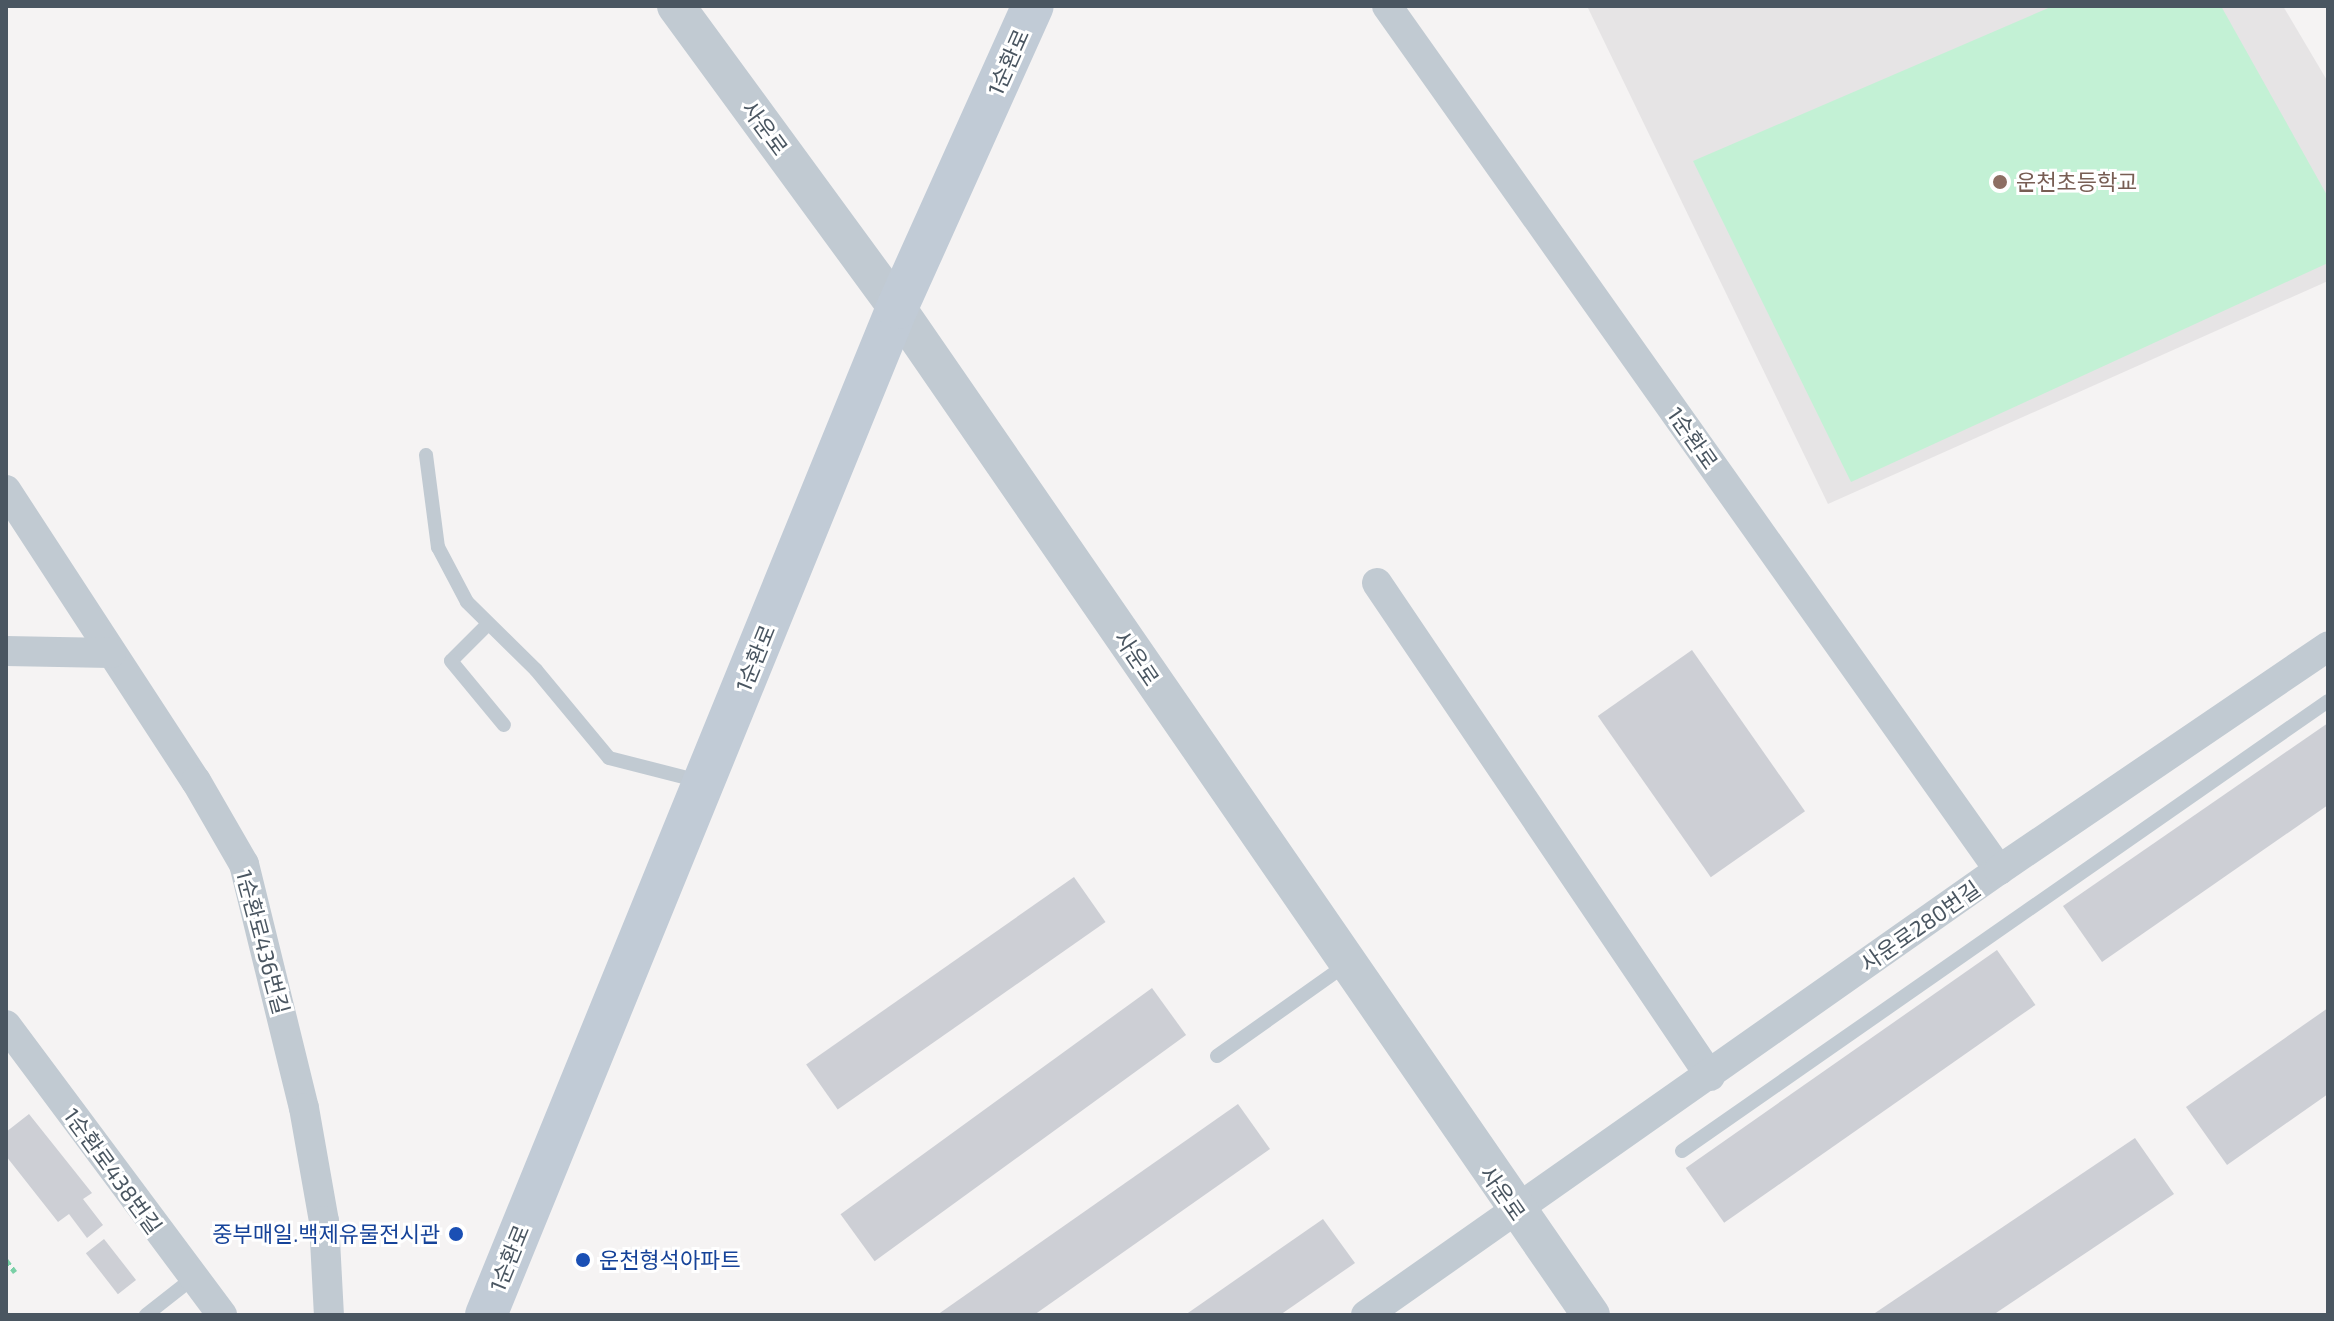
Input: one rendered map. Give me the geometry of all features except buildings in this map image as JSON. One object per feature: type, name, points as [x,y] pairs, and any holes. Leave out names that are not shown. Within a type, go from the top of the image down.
[{"type":"main road","name":"1순환로","points":[[486,1315],[897,308],[1033,6]]},
{"type":"street","name":"사운로","points":[[676,6],[897,308],[1516,1213],[1591,1315]]},
{"type":"street","name":"1순환로","points":[[1387,6],[1999,870]]},
{"type":"street","name":"1순환로436번길","points":[[6,490],[244,864],[304,1108],[324,1221],[329,1315]]},
{"type":"street","points":[[1377,583],[1710,1076]]},
{"type":"street","name":"사운로280번길","points":[[1366,1315],[1516,1213],[1999,870],[2328,646]]},
{"type":"street","points":[[6,651],[73,657],[111,653]]},
{"type":"street","name":"1순환로438번길","points":[[6,1025],[222,1315]]},
{"type":"lane","points":[[426,455],[438,547],[467,602],[536,670],[609,758],[704,782]]},
{"type":"lane","points":[[488,624],[451,661],[504,725]]},
{"type":"lane","points":[[1682,1151],[2328,701]]},
{"type":"lane","points":[[1217,1056],[1347,964]]},
{"type":"lane","points":[[146,1315],[193,1278]]},
{"type":"path","points":[[6,1260],[15,1272]]},
{"type":"shaded area","name":"운천초등학교","points":[[1587,6],[2283,6],[2328,82],[2328,281],[1828,504]]},
{"type":"green space","name":"운천초등학교","points":[[2053,6],[2221,6],[2328,197],[2328,263],[1851,482],[1693,161]]},
{"type":"place","name":"운천초등학교","points":[[2000,182]]},
{"type":"place","name":"중부매일.백제유물전시관","points":[[456,1234]]},
{"type":"place","name":"운천형석아파트","points":[[583,1260]]}]
